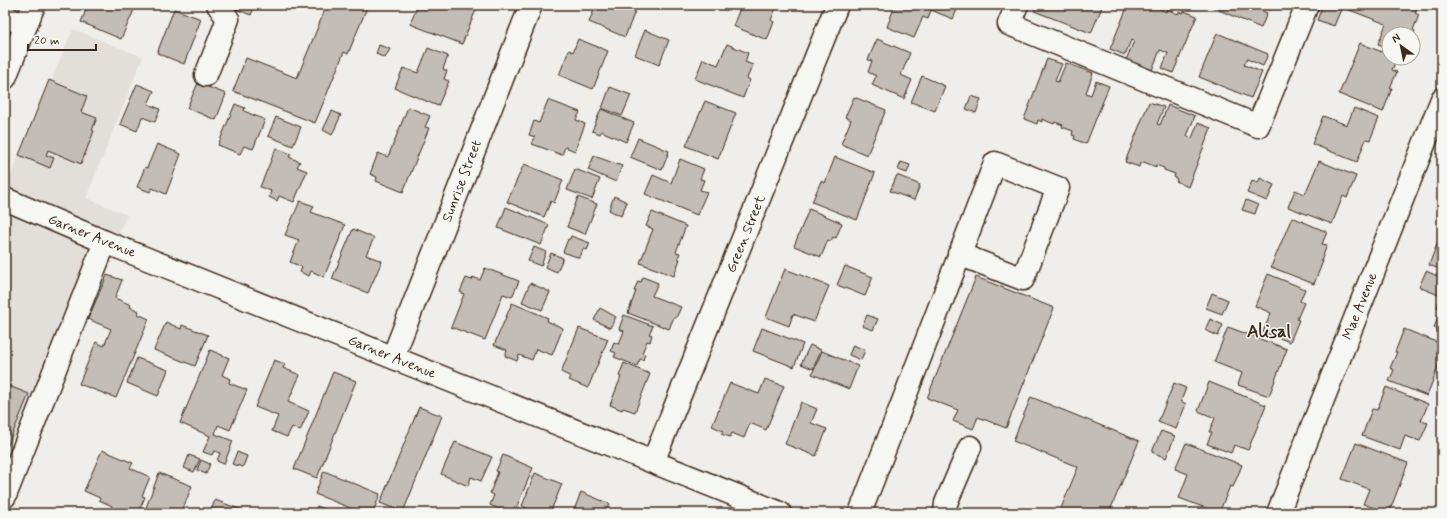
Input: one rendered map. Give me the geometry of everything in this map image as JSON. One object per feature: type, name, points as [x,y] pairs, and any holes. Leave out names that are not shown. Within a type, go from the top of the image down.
[{"type":"street","points":[[5,78],[34,5]]},
{"type":"street","points":[[206,75],[228,19],[218,5]]},
{"type":"street","name":"Sunrise Street","points":[[393,357],[531,5]]},
{"type":"street","name":"Green Street","points":[[653,462],[837,5]]},
{"type":"street","points":[[1017,5],[1009,24],[1258,126],[1307,5]]},
{"type":"street","points":[[5,17],[26,25]]},
{"type":"street","name":"Mae Avenue","points":[[1278,513],[1442,99]]},
{"type":"street","points":[[860,513],[959,254],[995,163],[1058,188],[1023,279],[959,254]]},
{"type":"street","name":"Garner Avenue","points":[[5,200],[105,242],[780,513]]},
{"type":"street","points":[[5,496],[105,242]]},
{"type":"street","points":[[945,513],[946,503],[970,447]]},
{"type":"shaded area","points":[[73,29],[143,57],[86,198],[127,215],[5,507],[5,189]]},
{"type":"building","points":[[88,5],[123,5],[134,10],[121,39],[81,22]]},
{"type":"building","points":[[226,5],[255,5],[251,15]]},
{"type":"building","points":[[321,5],[368,5],[348,54],[344,52],[315,123],[233,91],[246,58],[297,78],[326,7]]},
{"type":"building","points":[[418,5],[478,5],[462,44],[410,24]]},
{"type":"building","points":[[596,5],[637,6],[625,37],[589,22]]},
{"type":"building","points":[[737,5],[777,6],[771,20],[774,22],[767,40],[733,26],[741,6]]},
{"type":"building","points":[[895,5],[959,5],[953,19],[931,10],[928,19],[923,17],[914,38],[887,27]]},
{"type":"building","points":[[1037,5],[1103,5],[1091,33],[1034,11]]},
{"type":"building","points":[[1128,5],[1153,5],[1166,12],[1167,9],[1178,14],[1179,12],[1183,13],[1184,11],[1197,16],[1173,73],[1162,68],[1168,53],[1160,50],[1152,70],[1126,60],[1134,41],[1131,40],[1125,55],[1110,49]]},
{"type":"building","points":[[1207,5],[1253,5],[1252,6],[1267,13],[1261,28]]},
{"type":"building","points":[[1258,5],[1273,5],[1271,10]]},
{"type":"building","points":[[1323,5],[1337,5],[1342,7],[1334,26],[1317,20]]},
{"type":"building","points":[[1348,5],[1418,5],[1415,13],[1419,15],[1415,26],[1385,26],[1386,24],[1347,9]]},
{"type":"building","points":[[174,9],[201,19],[184,64],[157,53]]},
{"type":"building","points":[[645,30],[669,40],[659,65],[635,55]]},
{"type":"building","points":[[1217,33],[1268,54],[1263,66],[1247,59],[1244,65],[1262,72],[1251,98],[1199,77]]},
{"type":"building","points":[[1381,36],[1381,45],[1378,44]]},
{"type":"building","points":[[578,39],[608,51],[593,89],[559,75],[569,50],[573,52]]},
{"type":"building","points":[[877,39],[910,53],[901,75],[912,80],[904,99],[872,85],[876,76],[868,72],[872,61],[868,60]]},
{"type":"building","points":[[1360,43],[1381,52],[1381,66],[1394,66],[1392,70],[1397,72],[1390,88],[1392,88],[1383,112],[1339,94]]},
{"type":"building","points":[[727,44],[748,53],[745,62],[753,65],[747,78],[750,80],[743,98],[695,79],[703,59],[718,65]]},
{"type":"building","points":[[379,45],[390,49],[385,58],[376,54]]},
{"type":"building","points":[[428,48],[448,56],[443,69],[447,71],[444,79],[449,81],[438,106],[395,88],[403,68],[418,73]]},
{"type":"building","points":[[1047,59],[1062,64],[1055,81],[1058,82],[1066,63],[1093,73],[1086,93],[1091,95],[1096,81],[1109,86],[1086,144],[1074,139],[1075,136],[1072,135],[1073,131],[1062,127],[1063,125],[1055,122],[1054,124],[1042,119],[1042,122],[1038,120],[1037,124],[1024,119]]},
{"type":"building","points":[[922,76],[945,86],[935,111],[911,102]]},
{"type":"building","points":[[49,80],[87,96],[81,112],[97,118],[92,130],[94,131],[81,164],[48,150],[46,155],[54,158],[50,168],[19,155]]},
{"type":"building","points":[[198,83],[226,94],[216,120],[187,108]]},
{"type":"building","points":[[137,84],[154,91],[148,104],[160,109],[155,122],[142,117],[137,131],[120,124]]},
{"type":"building","points":[[610,87],[631,95],[622,116],[602,108]]},
{"type":"building","points":[[971,96],[981,99],[976,113],[966,109]]},
{"type":"building","points":[[854,97],[886,110],[867,155],[841,144],[851,120],[845,117]]},
{"type":"building","points":[[548,100],[580,112],[576,120],[585,124],[575,151],[565,147],[562,155],[532,144],[535,137],[529,135],[534,121],[539,123]]},
{"type":"building","points":[[705,101],[736,113],[718,159],[686,146]]},
{"type":"building","points":[[1149,102],[1164,107],[1157,124],[1160,125],[1168,105],[1195,116],[1187,136],[1192,138],[1198,123],[1211,128],[1188,187],[1176,181],[1177,179],[1174,177],[1175,174],[1164,170],[1164,168],[1156,165],[1156,167],[1144,162],[1143,164],[1140,163],[1139,167],[1125,162]]},
{"type":"building","points":[[235,104],[245,108],[244,111],[265,120],[253,149],[244,146],[240,154],[218,145]]},
{"type":"building","points":[[408,107],[430,116],[425,127],[429,128],[403,192],[376,181],[377,177],[370,174],[378,153],[388,157]]},
{"type":"building","points":[[1354,108],[1379,118],[1370,140],[1366,139],[1357,162],[1312,144],[1323,116],[1347,125]]},
{"type":"building","points":[[601,109],[634,123],[626,142],[601,131],[600,134],[592,131]]},
{"type":"building","points":[[332,111],[341,115],[332,135],[323,130]]},
{"type":"building","points":[[276,117],[301,127],[293,146],[268,136]]},
{"type":"building","points":[[638,138],[669,151],[662,170],[630,157]]},
{"type":"building","points":[[157,144],[181,154],[166,194],[152,188],[150,192],[137,187]]},
{"type":"building","points":[[276,148],[291,154],[289,157],[300,162],[297,167],[307,171],[294,202],[279,196],[277,201],[269,197],[271,191],[260,187]]},
{"type":"building","points":[[594,156],[622,166],[616,182],[588,170]]},
{"type":"building","points":[[835,157],[875,173],[857,220],[812,202],[821,181],[825,183]]},
{"type":"building","points":[[680,159],[704,169],[700,179],[704,180],[700,190],[707,192],[697,215],[645,194],[653,175],[671,183]]},
{"type":"building","points":[[1319,161],[1356,176],[1347,198],[1343,196],[1332,224],[1288,207],[1295,190],[1305,194]]},
{"type":"building","points":[[901,162],[910,165],[907,173],[898,170]]},
{"type":"building","points":[[524,164],[563,180],[554,203],[551,201],[544,217],[507,202]]},
{"type":"building","points":[[575,169],[600,179],[592,199],[567,190]]},
{"type":"building","points":[[897,175],[920,185],[914,200],[890,191]]},
{"type":"building","points":[[1260,178],[1274,185],[1267,201],[1247,193],[1252,181],[1258,183]]},
{"type":"building","points":[[614,196],[627,202],[621,216],[609,210]]},
{"type":"building","points":[[578,197],[597,204],[585,234],[567,227]]},
{"type":"building","points":[[1246,200],[1258,205],[1255,214],[1242,210]]},
{"type":"building","points":[[300,201],[314,206],[311,212],[345,225],[324,277],[311,271],[309,276],[300,272],[302,267],[290,262],[299,240],[285,235]]},
{"type":"building","points":[[506,207],[549,225],[541,245],[498,228]]},
{"type":"building","points":[[809,209],[842,223],[836,238],[833,237],[831,241],[828,240],[821,257],[794,246]]},
{"type":"building","points":[[652,212],[686,226],[676,252],[680,253],[678,258],[680,259],[674,276],[640,263],[653,229],[646,226]]},
{"type":"building","points":[[1292,217],[1327,232],[1322,244],[1327,245],[1321,261],[1323,261],[1314,284],[1271,267]]},
{"type":"building","points":[[353,229],[374,238],[366,255],[382,261],[368,293],[332,279]]},
{"type":"building","points":[[1442,231],[1442,270],[1429,265]]},
{"type":"building","points":[[571,236],[590,243],[587,250],[583,249],[580,258],[563,252],[568,239],[570,239]]},
{"type":"building","points":[[534,247],[546,252],[541,266],[528,261]]},
{"type":"building","points":[[551,253],[563,258],[557,272],[545,267]]},
{"type":"building","points":[[845,266],[873,277],[865,296],[837,285]]},
{"type":"building","points":[[485,268],[519,281],[512,297],[503,294],[485,340],[451,327],[464,294],[460,292],[466,278],[472,280],[473,277],[480,280]]},
{"type":"building","points":[[785,269],[829,286],[814,322],[793,314],[789,326],[766,317]]},
{"type":"building","points":[[1426,271],[1442,278],[1442,331],[1434,328],[1441,309],[1437,307],[1441,296],[1419,287]]},
{"type":"building","points":[[1268,274],[1305,289],[1300,301],[1304,303],[1290,342],[1263,332],[1271,313],[1255,306]]},
{"type":"building","points":[[107,275],[122,280],[115,298],[131,305],[130,307],[139,311],[138,314],[149,319],[116,398],[79,384],[96,342],[104,346],[111,329],[88,319]]},
{"type":"building","points":[[643,277],[658,283],[652,296],[681,307],[676,318],[674,317],[669,329],[628,313],[638,281],[641,282]]},
{"type":"building","points":[[976,277],[1054,308],[1006,428],[978,417],[973,429],[953,421],[958,410],[927,398]]},
{"type":"building","points":[[530,283],[550,292],[542,310],[522,302]]},
{"type":"building","points":[[1212,293],[1228,300],[1222,314],[1206,308]]},
{"type":"building","points":[[512,303],[548,318],[547,321],[563,328],[552,355],[536,349],[532,360],[519,355],[517,361],[505,356],[507,350],[494,345]]},
{"type":"building","points":[[600,308],[616,317],[610,328],[594,320]]},
{"type":"building","points":[[624,315],[653,326],[649,334],[652,335],[650,342],[647,341],[642,353],[645,354],[643,360],[640,359],[637,366],[614,357],[616,353],[611,351],[614,342],[619,344],[624,331],[619,329]]},
{"type":"building","points":[[867,315],[878,319],[873,330],[862,326]]},
{"type":"building","points":[[1210,319],[1223,325],[1218,336],[1205,330]]},
{"type":"building","points":[[166,322],[181,329],[182,325],[208,335],[195,366],[154,350]]},
{"type":"building","points":[[1228,327],[1287,349],[1269,396],[1238,385],[1242,373],[1214,362]]},
{"type":"building","points":[[579,328],[608,339],[588,388],[569,380],[571,377],[561,372]]},
{"type":"building","points":[[762,328],[803,344],[794,367],[753,351]]},
{"type":"building","points":[[1404,329],[1442,344],[1442,356],[1427,396],[1389,381],[1394,370],[1390,368]]},
{"type":"building","points":[[810,345],[821,350],[813,369],[801,364]]},
{"type":"building","points":[[853,345],[865,350],[861,360],[849,355]]},
{"type":"building","points":[[210,350],[229,358],[222,375],[230,379],[229,383],[247,390],[230,430],[218,425],[215,434],[233,441],[224,464],[217,461],[220,453],[214,451],[212,455],[203,452],[210,436],[180,423]]},
{"type":"building","points":[[822,351],[858,366],[849,389],[812,374]]},
{"type":"building","points":[[137,358],[168,370],[158,396],[127,383]]},
{"type":"building","points":[[274,360],[285,364],[283,368],[300,375],[288,402],[309,411],[300,431],[292,427],[287,437],[272,431],[278,416],[255,407]]},
{"type":"building","points":[[624,363],[650,374],[635,412],[623,408],[622,410],[610,405],[621,377],[619,376]]},
{"type":"building","points":[[333,372],[356,381],[317,478],[294,469]]},
{"type":"building","points":[[765,379],[784,386],[766,430],[750,423],[744,438],[732,433],[730,437],[721,434],[723,431],[712,426],[730,383],[759,394]]},
{"type":"building","points":[[1209,382],[1266,405],[1248,450],[1234,445],[1231,453],[1207,444],[1212,432],[1209,432],[1215,418],[1198,411]]},
{"type":"building","points":[[1174,383],[1186,388],[1181,401],[1186,404],[1176,429],[1158,422]]},
{"type":"building","points":[[7,385],[29,394],[5,452],[5,390]]},
{"type":"building","points":[[1386,387],[1428,404],[1421,421],[1428,423],[1420,441],[1405,436],[1400,450],[1362,436],[1372,409],[1377,410]]},
{"type":"building","points":[[1031,397],[1139,441],[1109,513],[1059,513],[1078,467],[1013,441]]},
{"type":"building","points":[[801,402],[817,409],[811,423],[827,429],[816,456],[785,444]]},
{"type":"building","points":[[419,407],[442,416],[403,512],[380,503]]},
{"type":"building","points":[[1161,431],[1175,436],[1166,458],[1152,452]]},
{"type":"building","points":[[455,442],[492,457],[481,481],[471,477],[468,486],[441,474]]},
{"type":"building","points":[[1186,443],[1242,465],[1233,487],[1230,486],[1219,513],[1179,498],[1188,474],[1175,469]]},
{"type":"building","points":[[1356,443],[1408,463],[1389,513],[1363,504],[1369,489],[1342,479]]},
{"type":"building","points":[[102,450],[133,463],[130,468],[150,477],[142,496],[145,497],[138,513],[110,512],[112,506],[99,500],[100,498],[84,491]]},
{"type":"building","points":[[237,452],[247,456],[243,467],[232,464]]},
{"type":"building","points":[[189,455],[200,459],[194,472],[184,468]]},
{"type":"building","points":[[503,455],[533,468],[514,513],[508,513],[490,505],[494,495],[490,493],[498,472],[496,471]]},
{"type":"building","points":[[201,460],[210,464],[206,474],[197,470]]},
{"type":"building","points":[[324,471],[380,494],[373,513],[363,513],[315,494]]},
{"type":"building","points":[[159,473],[192,486],[182,511],[187,513],[144,513]]},
{"type":"building","points":[[535,473],[562,484],[550,513],[537,513],[522,506]]},
{"type":"building","points":[[581,492],[610,504],[606,513],[573,513]]},
{"type":"building","points":[[215,500],[250,513],[210,513]]},
{"type":"building","points":[[317,506],[335,513],[314,513]]},
{"type":"building","points":[[1349,508],[1360,513],[1347,513]]},
{"type":"district","name":"Alisal","points":[[1269,332]]}]
